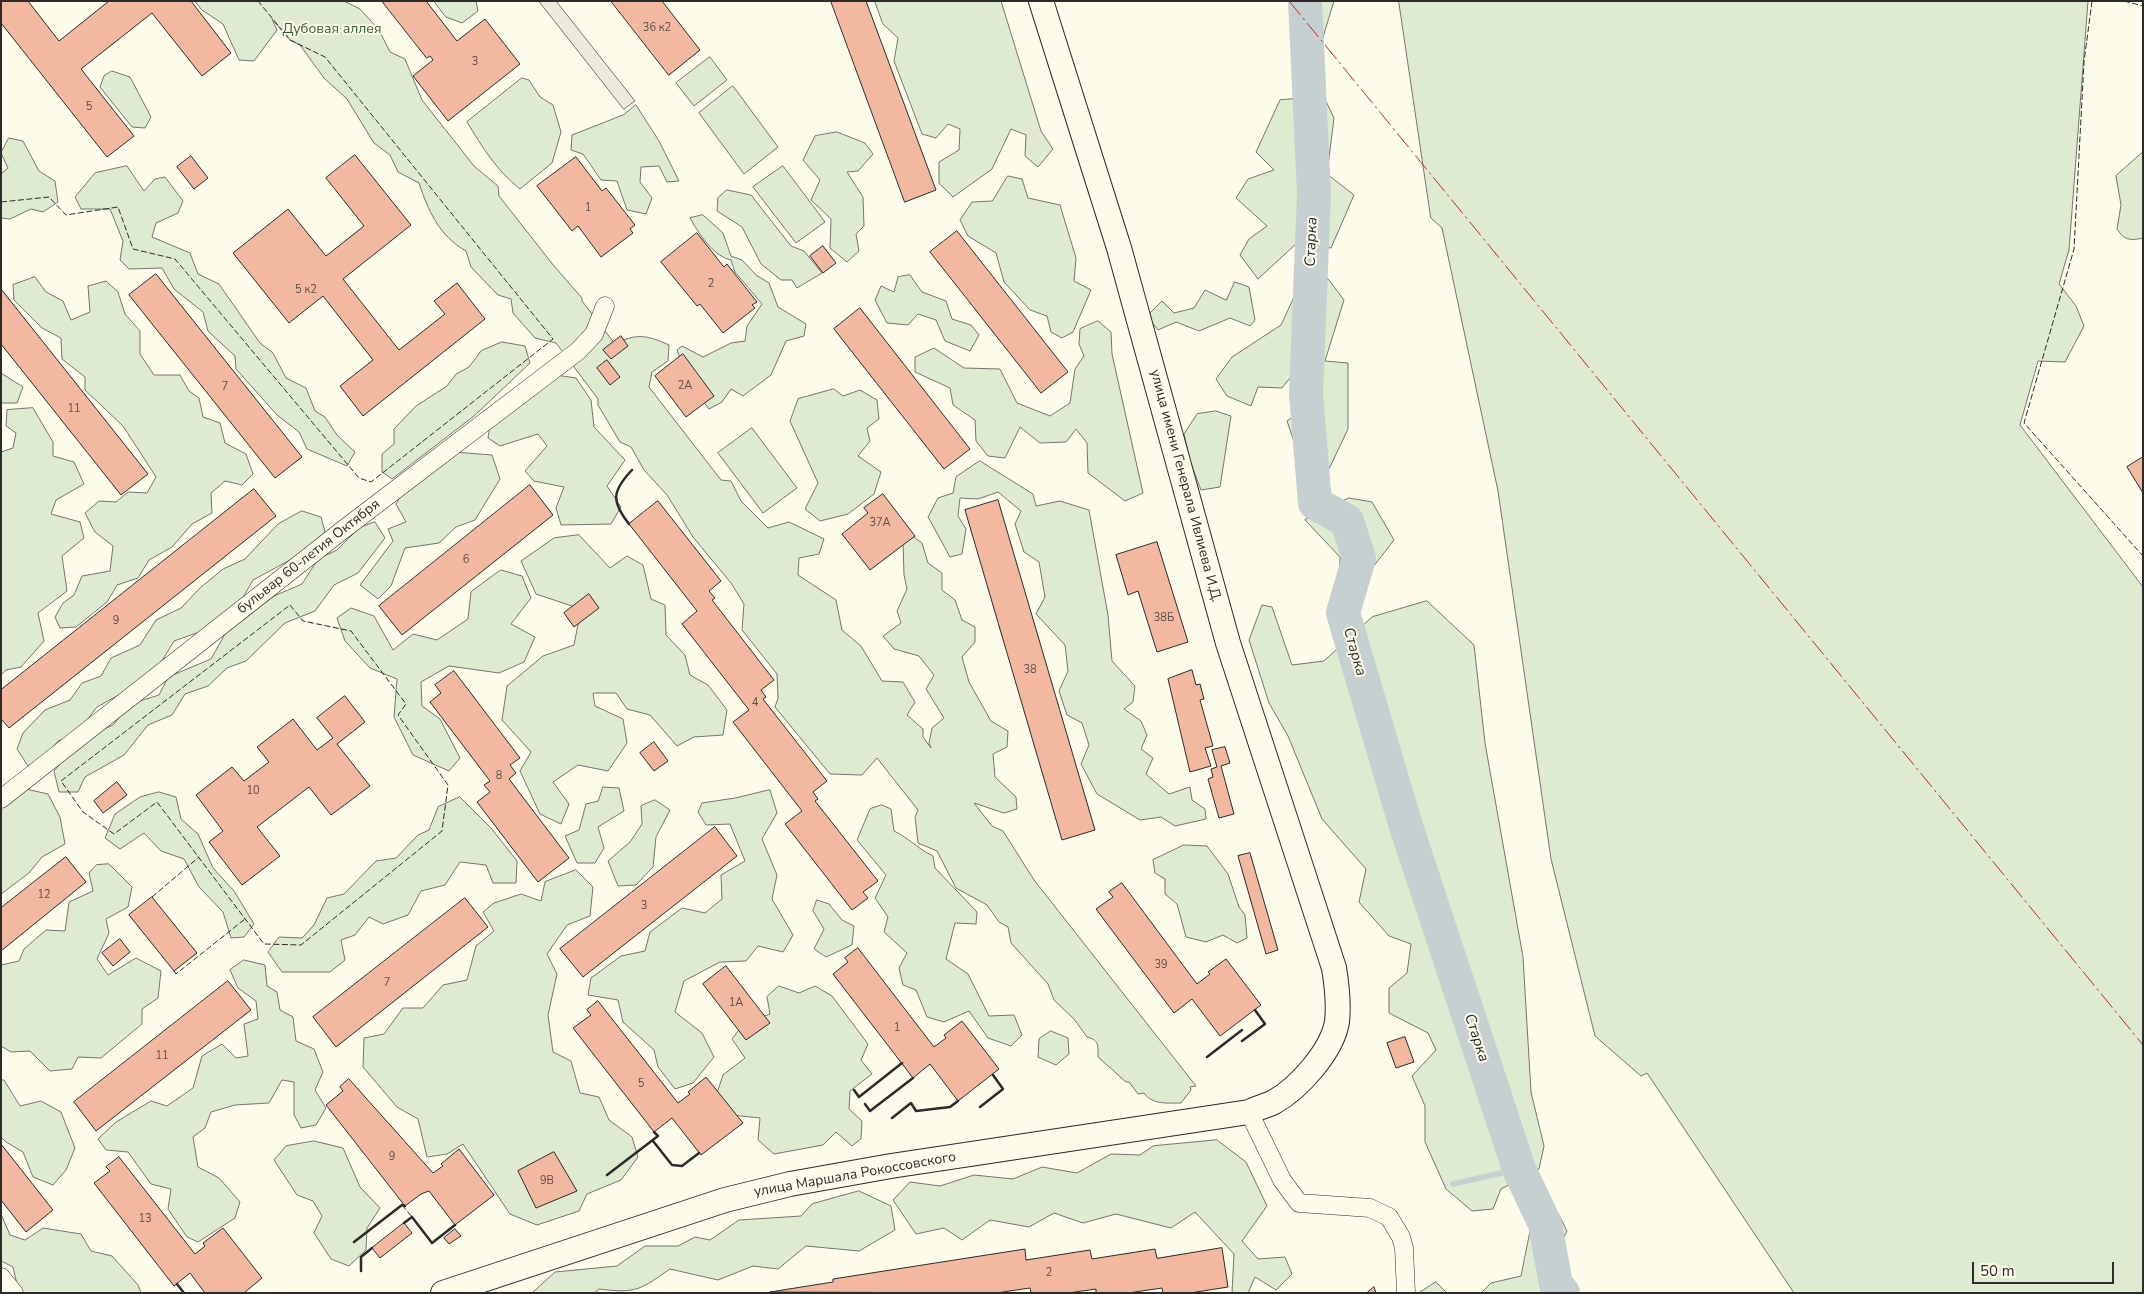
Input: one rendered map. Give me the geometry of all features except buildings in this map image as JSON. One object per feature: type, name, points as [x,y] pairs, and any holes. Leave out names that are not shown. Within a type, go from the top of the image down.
[{"type":"street","name":"улица имени Генерала Ивлиева И.Д.","points":[[1041,1],[1121,256],[1228,643],[1334,968],[1338,998],[1336,1024],[1326,1049],[1313,1067],[1294,1087],[1274,1102],[1249,1112]]},
{"type":"street","name":"бульвар 60-летия Октября","points":[[1,799],[351,524],[578,351],[594,334],[605,306]]},
{"type":"street","name":"улица Маршала Рокоссовского","points":[[443,1293],[725,1200],[790,1184],[891,1166],[1249,1112]]},
{"type":"street","points":[[1249,1112],[1282,1180],[1299,1203],[1370,1208],[1390,1217],[1401,1237],[1404,1248],[1406,1293]]},
{"type":"street","points":[[1,1277],[14,1293]]},
{"type":"green space","name":"Дубовая аллея","points":[[195,1],[344,1],[360,9],[379,30],[390,52],[405,59],[422,100],[474,166],[498,186],[499,196],[554,266],[582,298],[582,301],[615,344],[629,338],[648,337],[669,345],[668,361],[652,372],[649,387],[721,480],[731,481],[741,501],[768,528],[789,522],[824,539],[819,554],[799,558],[798,575],[836,600],[842,630],[861,646],[882,681],[903,682],[915,702],[907,715],[923,729],[923,737],[931,748],[929,743],[932,728],[944,718],[926,689],[934,675],[919,656],[894,649],[883,636],[901,623],[897,611],[907,589],[904,575],[903,541],[911,535],[922,543],[928,563],[942,573],[942,590],[955,600],[962,620],[975,627],[975,642],[962,657],[969,682],[991,721],[1008,731],[1007,747],[993,754],[995,777],[1016,797],[1017,809],[1004,813],[974,803],[992,826],[1003,831],[1034,880],[1196,1086],[1190,1087],[1191,1090],[1181,1103],[1151,1100],[1144,1093],[1138,1094],[1129,1082],[1126,1082],[1098,1057],[1096,1041],[1087,1037],[1074,1019],[1054,1000],[1048,984],[1011,943],[1008,927],[999,922],[987,905],[956,888],[937,851],[918,843],[915,817],[918,810],[877,758],[862,775],[830,774],[775,707],[778,698],[777,674],[742,630],[744,604],[731,583],[693,537],[667,495],[644,470],[631,447],[620,442],[598,405],[598,399],[556,343],[535,338],[513,313],[511,299],[498,295],[471,267],[466,251],[449,238],[436,222],[426,203],[419,183],[398,172],[390,155],[374,143],[347,99],[324,78],[300,45],[290,40],[272,19],[277,30],[254,61],[239,60],[223,24],[202,10]]},
{"type":"green space","points":[[434,1],[476,1],[478,11],[462,23],[446,17]]},
{"type":"green space","points":[[875,1],[1001,1],[1041,131],[1053,149],[1038,167],[1025,156],[1026,135],[1011,129],[992,169],[953,197],[939,183],[939,162],[959,150],[960,129],[948,124],[936,138],[922,134],[894,61],[898,38],[883,24]]},
{"type":"green space","points":[[1290,1],[1334,1],[1317,57]]},
{"type":"green space","points":[[1399,1],[2088,1],[2069,250],[2059,284],[2076,306],[2084,326],[2065,362],[2038,361],[2020,425],[2143,587],[2143,1293],[1794,1293],[1647,1073],[1641,1076],[1595,1036],[1551,859],[1498,491],[1442,228],[1431,218]]},
{"type":"green space","points":[[710,57],[727,80],[694,106],[676,83]]},
{"type":"green space","points":[[112,71],[130,77],[151,117],[145,128],[132,127],[100,87],[104,76]]},
{"type":"green space","points":[[522,78],[529,80],[540,97],[553,105],[561,132],[552,163],[520,189],[497,166],[467,122]]},
{"type":"green space","points":[[733,86],[778,147],[744,174],[699,113]]},
{"type":"green space","points":[[1324,97],[1334,118],[1327,174],[1354,195],[1331,248],[1297,243],[1258,279],[1240,255],[1249,239],[1267,226],[1236,198],[1248,179],[1274,170],[1256,152],[1280,100]]},
{"type":"green space","points":[[636,105],[659,141],[679,181],[667,182],[659,166],[641,167],[640,182],[652,198],[646,214],[627,210],[617,181],[601,180],[583,154],[571,150],[572,135],[623,115]]},
{"type":"green space","points":[[837,132],[865,143],[873,154],[858,171],[847,172],[863,197],[864,226],[856,234],[859,251],[847,262],[830,248],[831,219],[811,200],[820,180],[803,160],[815,136]]},
{"type":"green space","points":[[9,138],[23,141],[39,171],[55,181],[58,202],[43,212],[31,209],[10,219],[1,218],[1,174],[8,168],[1,153]]},
{"type":"green space","points":[[2143,152],[2143,238],[2131,239],[2122,235],[2117,229],[2121,205],[2116,176]]},
{"type":"green space","points":[[127,166],[144,191],[155,179],[165,177],[183,201],[178,213],[156,223],[152,237],[190,253],[198,274],[219,284],[260,343],[273,353],[286,378],[306,388],[315,411],[325,417],[337,435],[355,452],[347,466],[307,449],[299,432],[277,415],[236,369],[235,356],[208,331],[203,312],[174,289],[162,268],[129,269],[120,260],[123,241],[110,209],[81,209],[75,197],[95,173]]},
{"type":"green space","points":[[783,166],[825,222],[796,243],[753,187]]},
{"type":"green space","points":[[1008,176],[1022,179],[1028,198],[1060,205],[1076,258],[1074,281],[1091,290],[1073,332],[1062,338],[1051,332],[1047,316],[1030,310],[1004,282],[996,253],[968,236],[960,220],[972,202],[992,201]]},
{"type":"green space","points":[[727,190],[751,195],[791,246],[804,251],[822,273],[797,288],[792,280],[781,280],[761,264],[742,227],[717,211],[718,198]]},
{"type":"green space","points":[[703,215],[723,233],[731,256],[742,260],[756,275],[769,283],[778,307],[806,324],[804,336],[786,341],[771,375],[743,396],[731,389],[722,402],[709,409],[690,385],[677,350],[682,346],[703,357],[731,343],[745,341],[747,326],[762,304],[735,272],[731,260],[724,258],[712,249],[690,218]]},
{"type":"green space","points":[[910,275],[922,292],[946,301],[952,319],[971,325],[979,335],[970,351],[945,341],[936,320],[918,314],[908,325],[887,323],[875,300],[881,286],[894,292],[898,277]]},
{"type":"green space","points":[[35,277],[46,292],[63,301],[71,320],[90,312],[88,286],[106,281],[118,292],[125,314],[140,331],[140,354],[154,375],[180,375],[189,391],[199,398],[203,417],[220,423],[225,443],[246,454],[253,474],[242,485],[225,481],[211,493],[212,513],[192,524],[172,547],[149,560],[138,578],[117,585],[107,602],[76,627],[60,628],[55,617],[63,603],[74,595],[82,576],[110,571],[113,546],[95,532],[85,513],[99,501],[116,502],[128,492],[147,493],[156,477],[123,426],[85,390],[85,377],[62,359],[61,338],[42,328],[14,300],[13,285]]},
{"type":"green space","points":[[1328,279],[1344,300],[1325,361],[1348,363],[1348,429],[1329,469],[1306,477],[1287,421],[1300,411],[1294,373],[1282,388],[1258,387],[1251,406],[1227,396],[1216,379],[1232,357],[1281,325],[1294,297],[1318,296]]},
{"type":"green space","points":[[1235,282],[1249,287],[1255,320],[1250,326],[1230,318],[1199,331],[1176,322],[1158,330],[1147,316],[1162,301],[1174,313],[1194,308],[1205,290],[1226,300]]},
{"type":"green space","points":[[1098,321],[1111,332],[1112,354],[1143,493],[1125,501],[1088,473],[1087,443],[1076,429],[1066,442],[1040,443],[1020,427],[1005,458],[988,456],[976,441],[975,420],[953,405],[950,388],[915,372],[915,357],[934,348],[964,368],[1000,369],[1017,403],[1050,416],[1070,403],[1075,369],[1084,356],[1079,344],[1080,329]]},
{"type":"green space","points":[[502,342],[525,346],[530,363],[474,416],[392,479],[382,472],[382,454],[394,444],[394,429],[416,406],[447,386],[456,374],[469,367],[481,351]]},
{"type":"green space","points":[[1,373],[23,387],[17,403],[1,403]]},
{"type":"green space","points":[[556,375],[576,378],[591,400],[594,427],[625,460],[607,486],[621,507],[611,524],[561,525],[556,508],[564,487],[534,481],[525,471],[547,446],[538,434],[500,446],[488,438],[490,425]]},
{"type":"green space","points":[[834,389],[843,396],[860,390],[877,400],[879,419],[867,428],[870,441],[858,456],[881,472],[874,494],[848,514],[820,521],[805,509],[818,483],[790,421],[798,399]]},
{"type":"green space","points":[[33,408],[53,442],[53,456],[74,462],[84,484],[56,500],[51,514],[80,522],[84,538],[62,556],[67,591],[38,613],[44,641],[21,667],[6,670],[1,675],[1,452],[13,448],[16,433],[6,426],[7,410]]},
{"type":"green space","points":[[1216,411],[1231,416],[1220,487],[1201,490],[1190,461],[1184,434],[1197,414]]},
{"type":"green space","points":[[752,428],[797,488],[763,513],[718,453]]},
{"type":"green space","points":[[454,452],[492,455],[500,479],[475,520],[456,527],[439,543],[405,548],[391,586],[378,599],[360,585],[393,541],[388,529],[406,522],[396,504],[408,483]]},
{"type":"green space","points":[[980,461],[1033,494],[1036,506],[1060,501],[1089,510],[1108,615],[1112,661],[1135,686],[1133,702],[1124,709],[1141,721],[1147,735],[1141,749],[1153,758],[1146,774],[1169,794],[1190,787],[1192,800],[1205,809],[1206,819],[1175,826],[1161,817],[1140,820],[1097,794],[1081,764],[1089,745],[1082,723],[1067,715],[1059,691],[1068,671],[1065,645],[1036,614],[1045,597],[1039,562],[1024,552],[1015,524],[1021,511],[998,492],[978,499],[960,498],[958,516],[966,529],[962,554],[950,557],[928,517],[938,498],[953,493],[956,477]]},
{"type":"green space","points":[[1349,498],[1372,502],[1394,540],[1362,581],[1339,596],[1340,557],[1305,520]]},
{"type":"green space","points":[[302,511],[321,517],[325,532],[303,553],[253,580],[241,601],[205,630],[174,641],[159,666],[133,687],[97,707],[77,733],[58,741],[44,757],[28,766],[17,749],[23,733],[45,710],[70,700],[82,683],[101,676],[111,658],[140,645],[156,620],[181,608],[200,588],[223,569],[245,559],[278,524]]},
{"type":"green space","points":[[375,522],[385,538],[358,573],[334,585],[315,611],[285,623],[246,661],[227,668],[208,686],[185,694],[172,715],[148,725],[124,755],[85,777],[78,792],[59,792],[54,771],[81,739],[113,725],[130,704],[159,695],[168,677],[211,659],[225,634],[274,596],[302,584],[318,559],[337,550],[359,528]]},
{"type":"green space","points":[[579,535],[610,568],[627,556],[643,565],[651,599],[665,605],[666,635],[685,655],[690,675],[708,685],[727,710],[723,735],[694,737],[677,746],[650,715],[627,709],[616,693],[593,693],[595,706],[623,719],[627,743],[608,771],[578,765],[553,782],[569,804],[561,824],[540,814],[520,771],[531,752],[502,720],[507,686],[543,656],[574,645],[581,609],[536,594],[521,561],[554,538]]},
{"type":"green space","points":[[501,570],[522,576],[531,598],[511,624],[535,637],[524,662],[499,673],[449,666],[421,682],[422,706],[440,719],[460,758],[449,771],[413,755],[394,717],[397,679],[370,668],[345,641],[337,618],[351,608],[374,616],[393,650],[413,634],[437,640],[468,619],[471,592]]},
{"type":"green space","points":[[1427,601],[1474,645],[1485,743],[1523,957],[1531,1092],[1544,1146],[1539,1169],[1501,1189],[1493,1209],[1472,1211],[1446,1189],[1425,1142],[1425,1106],[1412,1076],[1436,1050],[1428,1033],[1389,1013],[1389,988],[1407,973],[1411,944],[1389,936],[1359,902],[1366,869],[1322,819],[1288,736],[1269,703],[1249,640],[1262,605],[1272,607],[1292,665],[1324,661],[1372,617]]},
{"type":"green space","points":[[603,787],[619,788],[624,811],[598,827],[604,848],[595,863],[577,863],[565,836],[579,830],[586,804],[598,801]]},
{"type":"green space","points":[[26,789],[48,794],[60,817],[65,844],[42,857],[29,873],[1,894],[1,806]]},
{"type":"green space","points":[[770,790],[777,813],[762,839],[777,875],[772,899],[793,935],[783,952],[758,946],[746,961],[720,962],[684,981],[675,1012],[702,1033],[714,1057],[693,1083],[675,1089],[658,1067],[654,1050],[623,1022],[618,1000],[588,995],[591,978],[621,956],[645,951],[650,932],[682,908],[705,913],[722,899],[721,875],[745,861],[730,824],[706,825],[698,812],[702,803]]},
{"type":"green space","points":[[159,792],[176,797],[181,819],[198,834],[213,868],[234,891],[254,924],[244,937],[231,938],[223,912],[199,887],[184,859],[161,851],[144,833],[120,849],[105,838],[115,814],[140,797]]},
{"type":"green space","points":[[460,797],[491,828],[517,861],[516,883],[493,883],[486,865],[460,862],[445,885],[421,891],[408,915],[383,924],[369,917],[355,935],[341,940],[345,960],[330,972],[282,972],[268,952],[279,937],[302,938],[314,925],[327,898],[344,894],[376,861],[396,858],[418,835],[429,830],[438,807]]},
{"type":"green space","points":[[655,800],[670,810],[656,837],[653,867],[636,885],[618,886],[608,861],[630,842],[642,824],[641,806]]},
{"type":"green space","points":[[882,805],[891,809],[894,831],[933,856],[935,868],[977,912],[976,924],[955,923],[946,959],[968,974],[989,1016],[1014,1015],[1022,1035],[1011,1046],[988,1038],[969,1011],[944,1022],[927,1017],[916,990],[903,985],[899,968],[907,953],[884,932],[888,917],[875,898],[886,875],[857,840],[870,809]]},
{"type":"green space","points":[[1184,845],[1207,846],[1228,874],[1239,907],[1245,915],[1247,938],[1237,943],[1223,935],[1206,942],[1186,937],[1177,904],[1165,894],[1165,879],[1155,873],[1153,860]]},
{"type":"green space","points":[[109,864],[132,887],[128,907],[106,919],[109,933],[97,959],[108,975],[136,958],[161,971],[158,998],[142,1009],[142,1024],[101,1058],[78,1057],[72,1069],[50,1071],[30,1051],[11,1052],[1,1046],[1,965],[19,961],[24,949],[46,930],[65,931],[69,902],[93,891],[89,873],[96,865]]},
{"type":"green space","points":[[576,870],[593,887],[590,916],[567,925],[547,954],[557,974],[548,1015],[553,1052],[571,1061],[580,1093],[599,1097],[609,1120],[632,1137],[638,1157],[621,1180],[587,1194],[579,1211],[537,1225],[510,1214],[463,1144],[447,1154],[427,1157],[418,1119],[397,1107],[363,1067],[364,1038],[384,1034],[403,1008],[423,1008],[443,985],[467,980],[476,946],[494,931],[483,912],[494,903],[521,894],[541,901],[545,882]]},
{"type":"green space","points":[[817,900],[829,904],[842,920],[854,926],[852,945],[826,957],[814,949],[824,929],[813,911]]},
{"type":"green space","points":[[244,960],[265,965],[267,986],[277,992],[280,1010],[293,1017],[296,1041],[314,1049],[323,1072],[315,1090],[326,1108],[316,1125],[301,1128],[294,1115],[294,1082],[282,1080],[269,1103],[235,1105],[211,1112],[205,1128],[193,1137],[198,1167],[219,1178],[240,1202],[235,1218],[198,1242],[187,1237],[168,1209],[171,1189],[151,1184],[128,1152],[106,1150],[98,1139],[116,1122],[151,1101],[167,1106],[193,1088],[202,1056],[222,1044],[236,1058],[248,1056],[244,1024],[258,1019],[256,1001],[238,988],[230,970]]},
{"type":"green space","points":[[779,986],[799,993],[815,986],[832,996],[868,1044],[861,1060],[872,1074],[850,1091],[849,1109],[862,1121],[861,1139],[852,1146],[836,1132],[823,1145],[774,1154],[758,1140],[760,1118],[731,1115],[715,1099],[723,1075],[745,1058],[732,1039],[744,1023],[770,1014],[767,997]]},
{"type":"green space","points":[[1051,1031],[1068,1038],[1069,1054],[1056,1065],[1038,1057],[1039,1039]]},
{"type":"green space","points":[[1,1080],[4,1080],[20,1106],[41,1101],[61,1112],[75,1148],[66,1170],[53,1185],[33,1177],[23,1152],[1,1137]]},
{"type":"green space","points":[[1217,1140],[1246,1162],[1267,1206],[1242,1241],[1258,1259],[1285,1257],[1292,1274],[1276,1290],[1255,1277],[1248,1293],[1232,1293],[1234,1254],[1195,1212],[1171,1228],[1116,1214],[1083,1223],[1054,1213],[1029,1227],[990,1220],[962,1240],[944,1228],[916,1234],[893,1200],[910,1182],[940,1186],[974,1175],[1013,1179],[1042,1167],[1077,1173],[1111,1154],[1140,1155],[1153,1146]]},
{"type":"green space","points":[[314,1141],[343,1148],[360,1187],[380,1208],[367,1228],[366,1250],[349,1266],[331,1259],[314,1233],[322,1216],[313,1201],[297,1195],[274,1160],[286,1146]]},
{"type":"green space","points":[[859,1191],[891,1206],[895,1230],[859,1251],[806,1246],[778,1269],[753,1266],[718,1280],[670,1269],[645,1285],[631,1290],[599,1289],[594,1293],[532,1293],[555,1272],[617,1266],[645,1246],[678,1246],[695,1237],[710,1240],[739,1220],[801,1216],[812,1204]]},
{"type":"green space","points":[[1558,1213],[1567,1231],[1549,1267],[1575,1293],[1481,1293],[1491,1283],[1521,1276],[1532,1221]]},
{"type":"green space","points":[[1,1214],[10,1235],[25,1240],[43,1228],[81,1234],[91,1251],[112,1256],[138,1285],[141,1293],[19,1293],[13,1267],[1,1261]]},
{"type":"green space","points":[[1436,1282],[1447,1293],[1419,1293]]},
{"type":"shaded area","points":[[539,1],[556,1],[635,101],[624,109]]},
{"type":"waterway","name":"Старка","points":[[1305,1],[1314,194],[1306,394],[1315,503],[1347,521],[1359,558],[1343,613],[1405,823],[1519,1169],[1545,1224],[1556,1284],[1563,1293]]},
{"type":"waterway","points":[[1453,1184],[1519,1169]]},
{"type":"fence","points":[[1,202],[49,197],[66,215],[118,207],[133,249],[175,259],[359,478],[371,482],[553,339],[325,57],[290,40],[258,1]]},
{"type":"fence","points":[[2092,1],[2084,62],[2074,249],[2024,423],[2143,556]]},
{"type":"fence","points":[[2124,1],[2143,6]]},
{"type":"fence","points":[[290,605],[303,621],[351,631],[406,704],[398,715],[448,785],[442,831],[301,945],[264,944],[157,802],[114,834],[83,812],[61,781],[290,605]]},
{"type":"fence","points":[[152,897],[199,857]]},
{"type":"fence","points":[[174,971],[176,974],[245,919]]},
{"type":"fence","points":[[402,1205],[412,1217]]},
{"type":"wall","points":[[629,524],[619,509],[616,496],[625,477],[632,470]]},
{"type":"wall","points":[[1242,1041],[1265,1024],[1255,1010]]},
{"type":"wall","points":[[1207,1057],[1242,1030]]},
{"type":"wall","points":[[854,1090],[859,1097],[902,1063]]},
{"type":"wall","points":[[980,1107],[1003,1089],[993,1075]]},
{"type":"wall","points":[[865,1104],[870,1111],[913,1078]]},
{"type":"wall","points":[[892,1118],[911,1103],[916,1111],[950,1107],[958,1101]]},
{"type":"wall","points":[[607,1175],[658,1136],[654,1132]]},
{"type":"wall","points":[[653,1141],[672,1165],[682,1166],[699,1153]]},
{"type":"wall","points":[[354,1242],[402,1205],[405,1206]]},
{"type":"wall","points":[[404,1223],[412,1217],[432,1243],[455,1225]]},
{"type":"wall","points":[[361,1271],[361,1257],[372,1248]]},
{"type":"wall","points":[[177,1284],[184,1293]]},
{"type":"power","points":[[1289,1],[2143,1045]]}]
